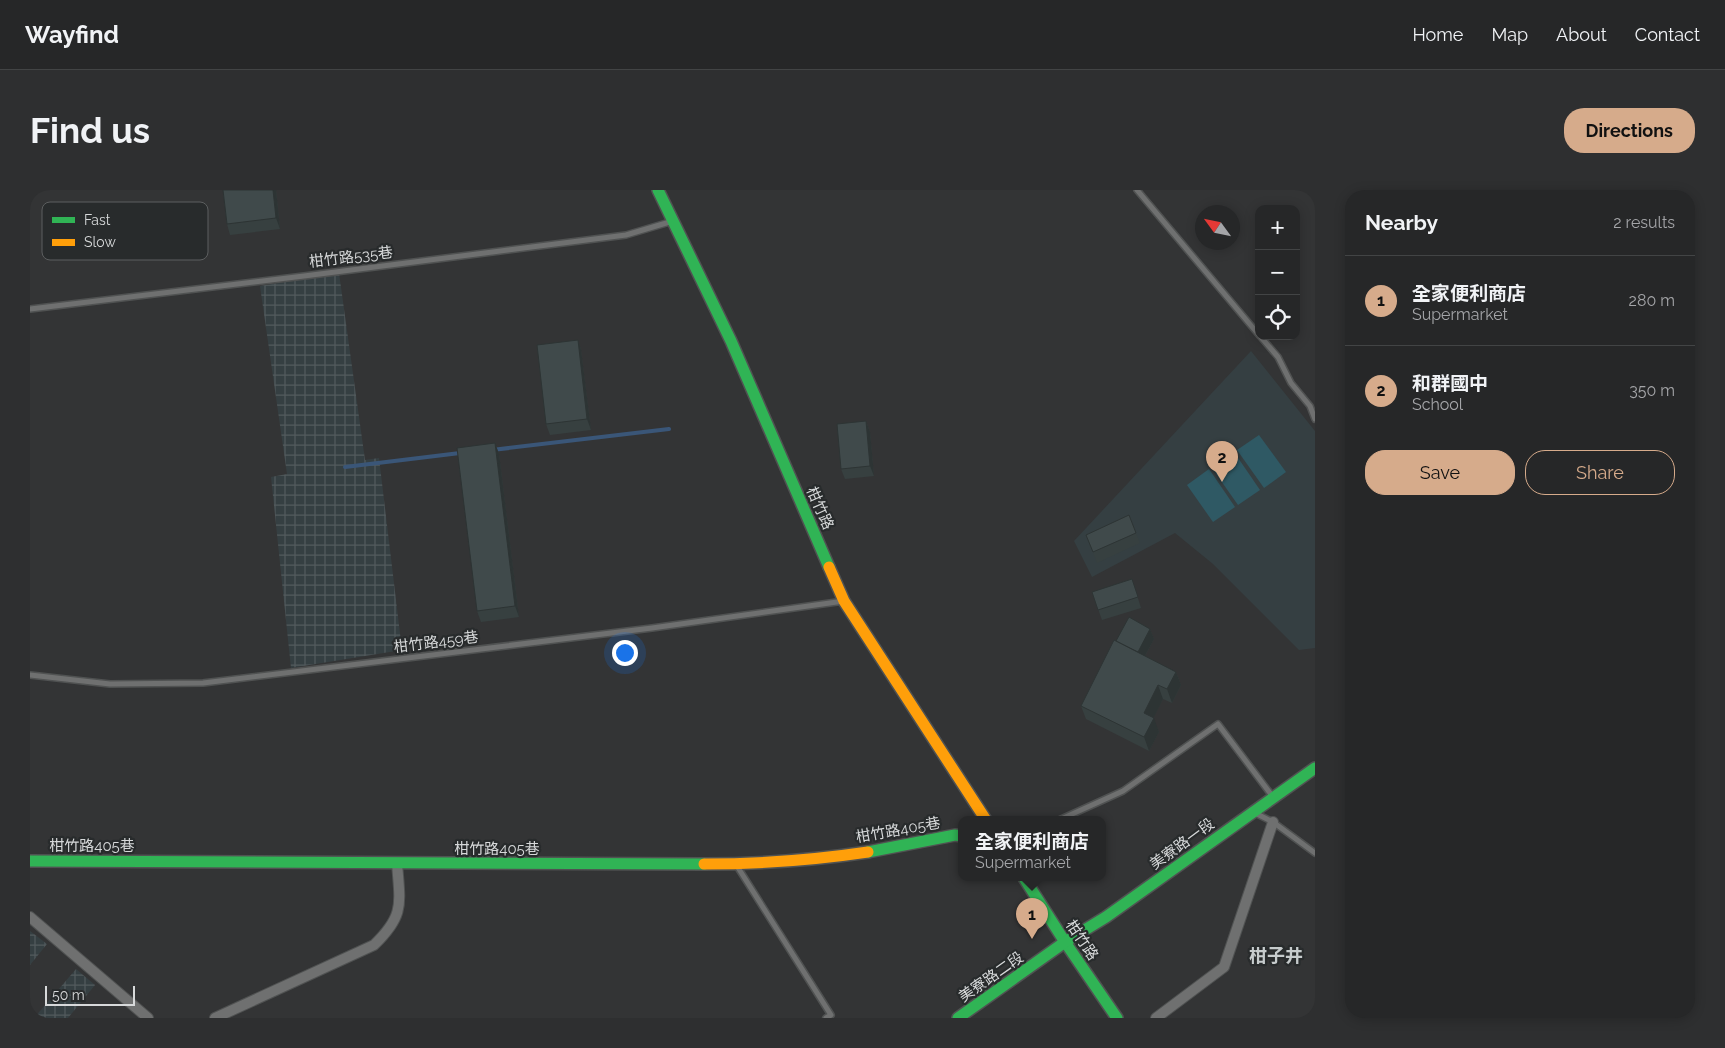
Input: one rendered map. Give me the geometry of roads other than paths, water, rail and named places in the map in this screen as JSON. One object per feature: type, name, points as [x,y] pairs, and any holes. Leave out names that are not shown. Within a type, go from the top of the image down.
[{"type":"street","name":"柑竹路","points":[[658,190],[731,341],[844,601],[983,816]]},
{"type":"street","name":"美寮路一段","points":[[1065,942],[1106,918],[1315,768]]},
{"type":"street","points":[[1156,1018],[1224,967],[1273,822]]},
{"type":"street","name":"柑竹路405巷","points":[[30,861],[736,864],[801,860],[857,853],[958,835]]},
{"type":"street","points":[[215,1018],[374,946],[396,918],[400,901],[397,864]]},
{"type":"street","name":"柑竹路","points":[[1026,881],[1117,1018]]},
{"type":"street","points":[[30,917],[148,1018]]},
{"type":"street","name":"美寮路二段","points":[[958,1018],[1065,942]]},
{"type":"lane","points":[[1137,190],[1255,331]]},
{"type":"lane","name":"柑竹路535巷","points":[[30,309],[626,235],[673,221]]},
{"type":"lane","points":[[1263,340],[1278,357],[1291,383],[1310,406],[1315,419]]},
{"type":"lane","name":"柑竹路459巷","points":[[30,675],[110,684],[203,683],[642,629],[844,601]]},
{"type":"lane","points":[[1068,816],[1123,791],[1218,724],[1274,798]]},
{"type":"lane","points":[[1253,812],[1273,822],[1315,853]]},
{"type":"lane","points":[[736,864],[831,1015],[826,1018]]},
{"type":"waterway","points":[[492,450],[669,429]]},
{"type":"waterway","points":[[345,467],[460,453]]},
{"type":"place","name":"和群國中","points":[[1222,482]]},
{"type":"place","name":"全家便利商店","points":[[1032,939]]},
{"type":"district","name":"柑子井","points":[[1276,955]]}]
